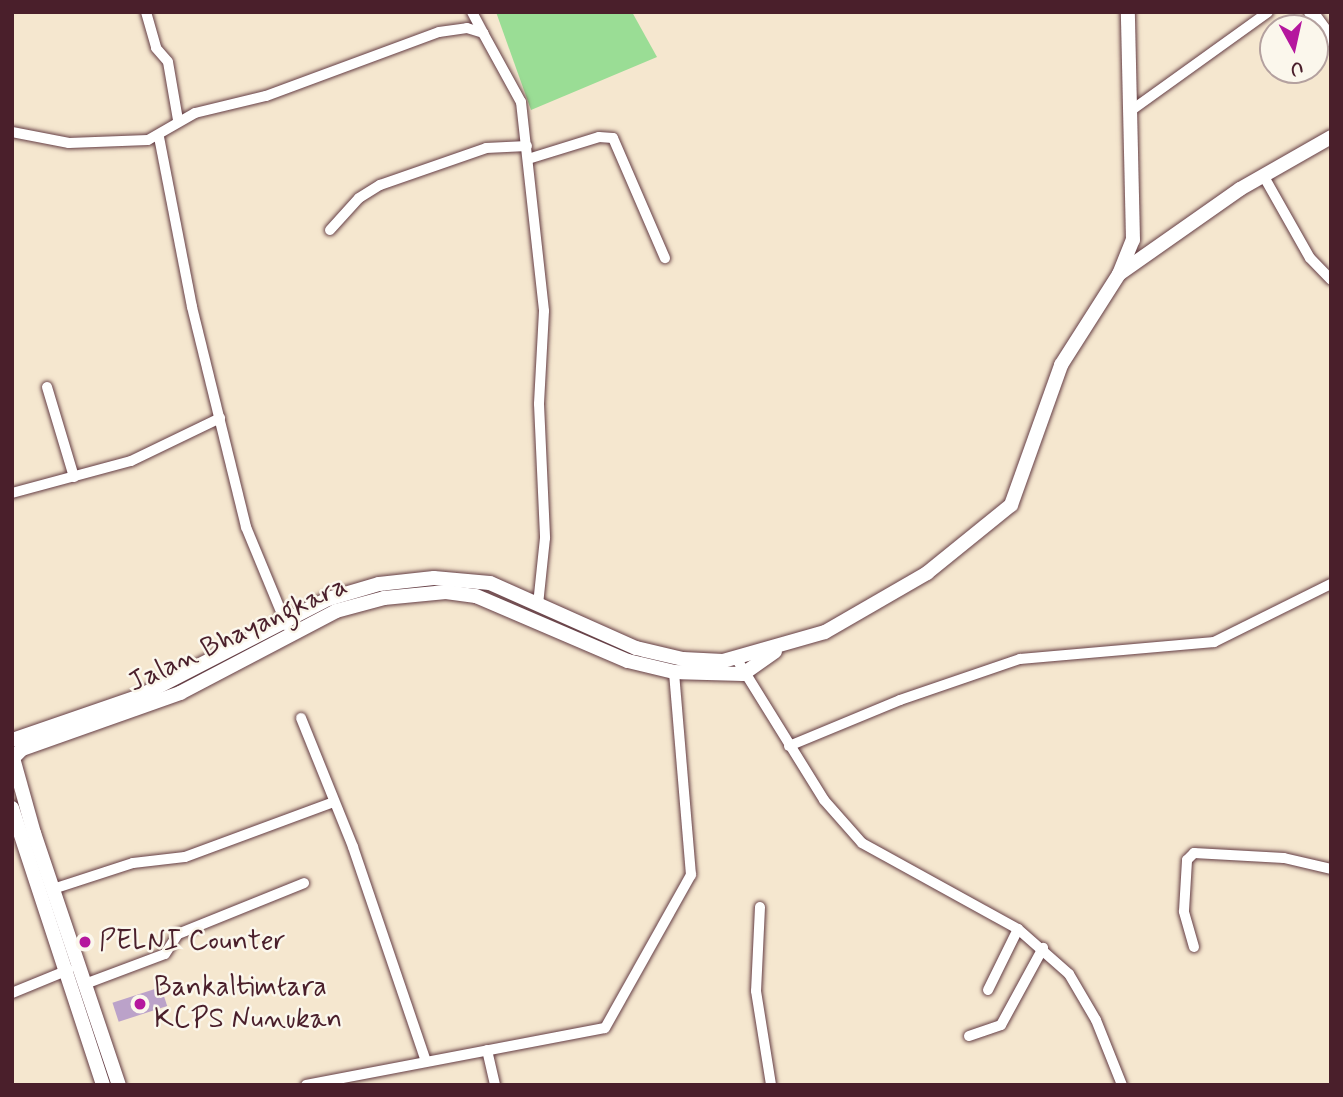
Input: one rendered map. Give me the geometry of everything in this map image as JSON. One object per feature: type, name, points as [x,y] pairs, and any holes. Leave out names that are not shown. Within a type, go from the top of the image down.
[{"type":"main road","points":[[743,674],[782,647],[825,632],[927,573],[1011,505],[1061,365],[1119,274],[1133,240],[1128,12]]},
{"type":"main road","points":[[1311,12],[1331,40]]},
{"type":"main road","points":[[1119,274],[1263,175],[1331,137]]},
{"type":"main road","name":"Jalan Bhayangkara","points":[[13,757],[22,749],[180,693],[287,626],[353,589],[405,579],[490,583],[636,648],[683,659],[736,658],[782,647]]},
{"type":"main road","name":"Jalan Bhayangkara","points":[[12,740],[140,696],[287,626],[358,604],[446,592],[506,606],[628,661],[674,672],[743,674]]},
{"type":"main road","points":[[13,757],[33,850],[103,1085]]},
{"type":"main road","points":[[12,808],[53,889],[119,1085]]},
{"type":"street","points":[[146,12],[156,48],[168,62],[178,120]]},
{"type":"street","points":[[472,12],[521,102],[527,146],[544,325],[539,412],[545,538],[538,605]]},
{"type":"street","points":[[1129,112],[1268,12]]},
{"type":"street","points":[[12,132],[69,143],[159,137],[178,120],[274,93],[439,32],[467,28],[483,33]]},
{"type":"street","points":[[159,137],[192,307],[246,527],[287,626]]},
{"type":"street","points":[[528,159],[599,137],[613,138],[665,258]]},
{"type":"street","points":[[330,230],[359,198],[380,185],[486,148],[527,146]]},
{"type":"street","points":[[1263,175],[1310,258],[1331,280]]},
{"type":"street","points":[[47,387],[74,477]]},
{"type":"street","points":[[12,493],[150,453],[220,418]]},
{"type":"street","points":[[789,746],[900,700],[1020,659],[1214,642],[1331,584]]},
{"type":"street","points":[[736,658],[743,674],[836,816],[862,843],[1018,929],[1043,948],[1080,990],[1122,1085]]},
{"type":"street","points":[[306,1085],[605,1028],[688,883],[674,672]]},
{"type":"street","points":[[301,718],[334,802],[426,1061]]},
{"type":"street","points":[[53,889],[114,867],[185,857],[334,802]]},
{"type":"street","points":[[1194,947],[1184,911],[1187,860],[1194,853],[1283,858],[1331,869]]},
{"type":"street","points":[[85,984],[165,954],[178,934],[304,883]]},
{"type":"street","points":[[760,907],[756,991],[772,1085]]},
{"type":"street","points":[[988,990],[1018,929]]},
{"type":"street","points":[[969,1036],[1000,1025],[1043,948]]},
{"type":"street","points":[[12,993],[68,971]]},
{"type":"street","points":[[487,1050],[495,1085]]},
{"type":"green space","points":[[496,12],[632,12],[657,57],[531,110]]},
{"type":"building","name":"Bankaltimtara KCPS Nunukan","points":[[161,987],[167,1006],[119,1022],[112,1003]]},
{"type":"place","name":"PELNI Counter","points":[[85,942]]},
{"type":"place","name":"Bankaltimtara KCPS Nunukan","points":[[140,1004]]}]
